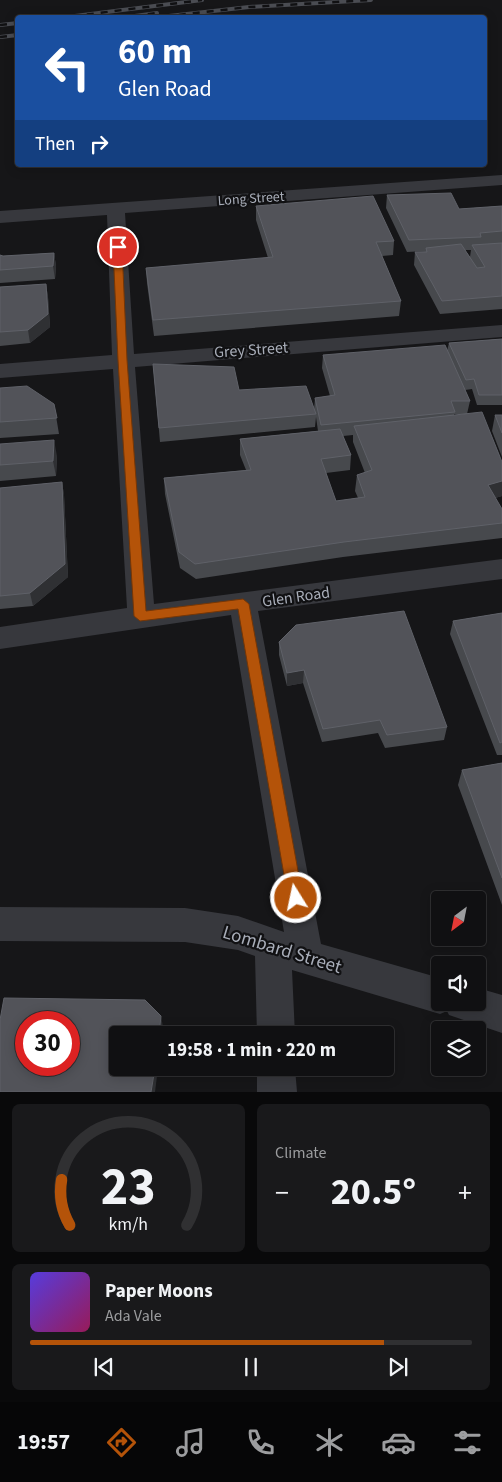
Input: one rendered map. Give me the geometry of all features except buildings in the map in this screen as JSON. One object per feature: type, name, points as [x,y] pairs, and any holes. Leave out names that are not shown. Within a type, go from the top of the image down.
[{"type":"street","name":"Long Street","points":[[0,217],[502,180]]},
{"type":"street","points":[[116,209],[123,360],[140,616]]},
{"type":"street","name":"Grey Street","points":[[0,371],[502,331]]},
{"type":"street","name":"Glen Road","points":[[0,638],[140,616],[502,569]]},
{"type":"street","points":[[243,604],[290,951],[278,1026]]},
{"type":"street","name":"Lombard Street","points":[[0,924],[186,925],[238,933],[290,951],[431,993]]},
{"type":"street","points":[[276,1076],[277,1092]]},
{"type":"railway","points":[[83,15],[202,0]]},
{"type":"railway","points":[[178,15],[249,7],[371,0]]},
{"type":"railway","points":[[142,15],[157,13]]},
{"type":"railway","points":[[0,25],[15,23]]},
{"type":"railway","points":[[0,37],[15,35]]},
{"type":"route","points":[[118,247],[123,360],[140,616],[243,604],[296,898]]}]
